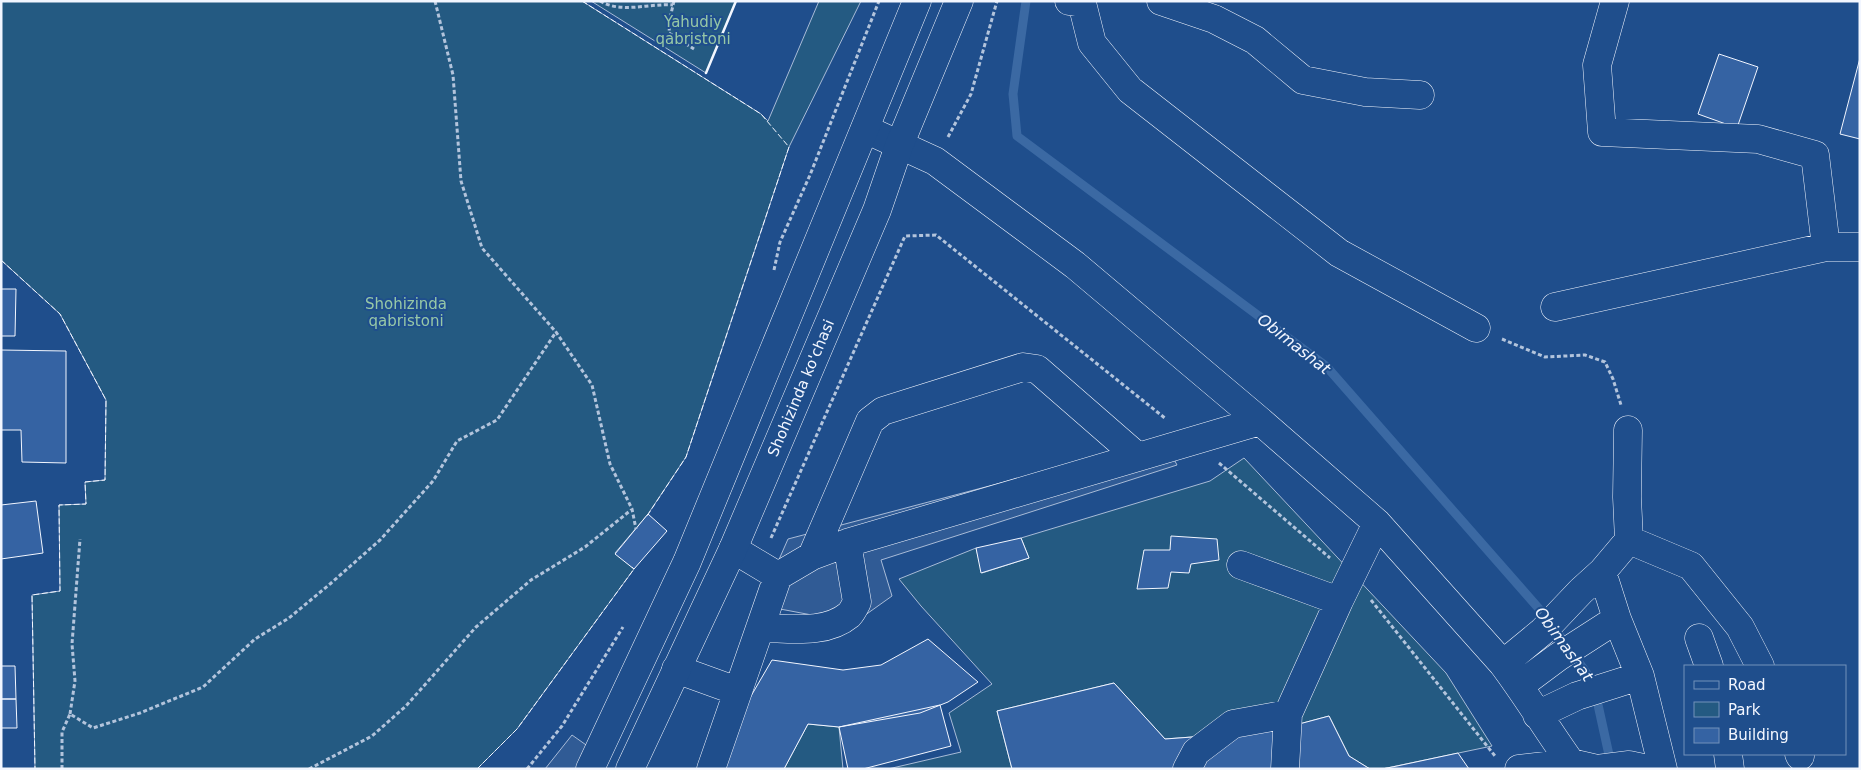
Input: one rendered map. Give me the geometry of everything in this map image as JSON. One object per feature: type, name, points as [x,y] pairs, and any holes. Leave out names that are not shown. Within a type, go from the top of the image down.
[{"type":"street","points":[[590,769],[687,562],[917,1]]},
{"type":"street","name":"Shohizinda ko'chasi","points":[[630,769],[733,549],[877,210],[899,146],[959,1]]},
{"type":"street","points":[[1161,1],[1214,19],[1255,40],[1303,80],[1365,92],[1420,95]]},
{"type":"street","points":[[1615,1],[1596,65],[1602,132],[1758,139],[1815,155],[1826,247]]},
{"type":"street","points":[[1082,2],[1092,43],[1130,90],[1339,253],[1476,328]]},
{"type":"street","points":[[864,129],[935,161],[1075,265],[1260,421],[1377,523],[1503,664],[1571,766]]},
{"type":"street","points":[[1556,307],[1826,247],[1860,247]]},
{"type":"street","points":[[812,556],[870,421],[883,411],[1023,367],[1037,369],[1138,457]]},
{"type":"street","points":[[711,769],[778,576],[812,556],[847,543],[1260,421]]},
{"type":"street","points":[[1503,664],[1542,631],[1581,590],[1602,572],[1629,540],[1627,498],[1628,430]]},
{"type":"street","points":[[1286,769],[1288,714],[1377,523]]},
{"type":"street","points":[[1629,540],[1691,566],[1740,627],[1759,665]]},
{"type":"street","points":[[760,628],[811,629],[830,626],[849,615],[858,602],[847,543]]},
{"type":"street","points":[[733,549],[778,576]]},
{"type":"street","points":[[1241,565],[1339,601]]},
{"type":"street","points":[[1602,572],[1609,624],[1663,769]]},
{"type":"street","points":[[1519,686],[1558,657],[1609,624]]},
{"type":"street","points":[[1699,638],[1709,665]]},
{"type":"street","points":[[676,669],[738,692]]},
{"type":"street","points":[[1537,715],[1577,696],[1629,679]]},
{"type":"street","points":[[1187,769],[1196,752],[1232,724],[1288,714]]},
{"type":"street","points":[[1728,755],[1730,769]]},
{"type":"street","points":[[1519,769],[1571,766],[1597,769],[1638,767]]},
{"type":"path","points":[[435,1],[453,75],[461,182],[482,248],[556,332],[592,384],[610,464],[632,509],[636,529]]},
{"type":"path","points":[[600,1],[609,6],[626,7],[674,3],[668,33],[694,49]]},
{"type":"path","points":[[773,275],[780,242],[810,175],[880,1]]},
{"type":"path","points":[[935,161],[971,94],[997,1]]},
{"type":"path","points":[[1476,328],[1545,357],[1585,356],[1605,362],[1613,379],[1628,430]]},
{"type":"path","points":[[70,714],[93,728],[140,713],[203,687],[255,639],[289,618],[380,540],[433,481],[457,441],[497,420],[556,332]]},
{"type":"path","points":[[309,769],[372,736],[406,706],[476,627],[530,580],[585,547],[632,509]]},
{"type":"path","points":[[62,769],[62,732],[70,714],[75,681],[72,644],[80,539]]},
{"type":"path","points":[[527,769],[562,726],[628,619]]},
{"type":"green space","name":"Shohizinda qabristoni","points":[[1,1],[582,1],[761,114],[768,121],[819,1],[861,1],[789,147],[686,457],[648,514],[615,553],[634,569],[517,729],[477,769],[35,769],[32,595],[60,591],[59,505],[86,504],[85,482],[105,480],[106,400],[60,314],[1,260]]},
{"type":"green space","name":"Yahudiy qabristoni","points":[[591,1],[736,1],[706,73]]},
{"type":"green space","points":[[1244,458],[1446,673],[1492,746],[1382,769],[1370,769],[1349,756],[1329,716],[1273,731],[1165,739],[1114,683],[997,711],[1012,769],[888,769],[961,752],[949,713],[992,684],[899,579],[976,548],[982,573],[1029,558],[1021,538],[1210,481]]},
{"type":"green space","points":[[808,724],[839,727],[843,769],[784,769]]},
{"type":"shaded area","points":[[1164,440],[1177,465],[881,560],[892,596],[854,623],[759,605],[788,539]]},
{"type":"shaded area","points":[[572,735],[589,747],[577,769],[545,769]]},
{"type":"building","points":[[1719,54],[1758,67],[1737,128],[1698,114]]},
{"type":"building","points":[[1860,58],[1860,139],[1840,134]]},
{"type":"building","points":[[1,289],[16,289],[15,336],[1,336]]},
{"type":"building","points":[[1,350],[66,351],[66,463],[22,462],[21,430],[1,430]]},
{"type":"building","points":[[36,501],[43,553],[1,559],[1,505]]},
{"type":"building","points":[[648,514],[667,531],[634,569],[615,554]]},
{"type":"building","points":[[1171,536],[1217,539],[1219,560],[1191,564],[1189,573],[1171,572],[1168,588],[1137,589],[1144,550],[1170,550]]},
{"type":"building","points":[[1021,538],[1029,558],[981,573],[976,548]]},
{"type":"building","points":[[928,639],[978,682],[948,702],[920,713],[839,727],[808,724],[784,769],[712,769],[772,660],[843,670],[881,665]]},
{"type":"building","points":[[1,666],[15,666],[16,699],[1,699]]},
{"type":"building","points":[[1114,683],[1165,739],[1273,731],[1329,716],[1349,756],[1370,769],[1012,769],[997,711]]},
{"type":"building","points":[[1,699],[16,699],[17,728],[1,728]]},
{"type":"building","points":[[940,705],[951,746],[863,769],[848,769],[839,727]]},
{"type":"building","points":[[1458,753],[1469,769],[1382,769],[1397,766]]},
{"type":"waterway","name":"Obimashat","points":[[1026,1],[1013,94],[1017,136],[1326,366],[1548,619],[1593,682],[1611,764]]},
{"type":"fence","points":[[582,1],[761,114],[789,147],[686,457],[647,516]]},
{"type":"fence","points":[[1,260],[60,314],[106,400],[105,480],[85,482],[86,504],[59,505],[60,591],[32,595],[35,769]]},
{"type":"fence","points":[[477,769],[517,729],[634,569],[632,567]]},
{"type":"wall","points":[[706,73],[736,1]]}]
